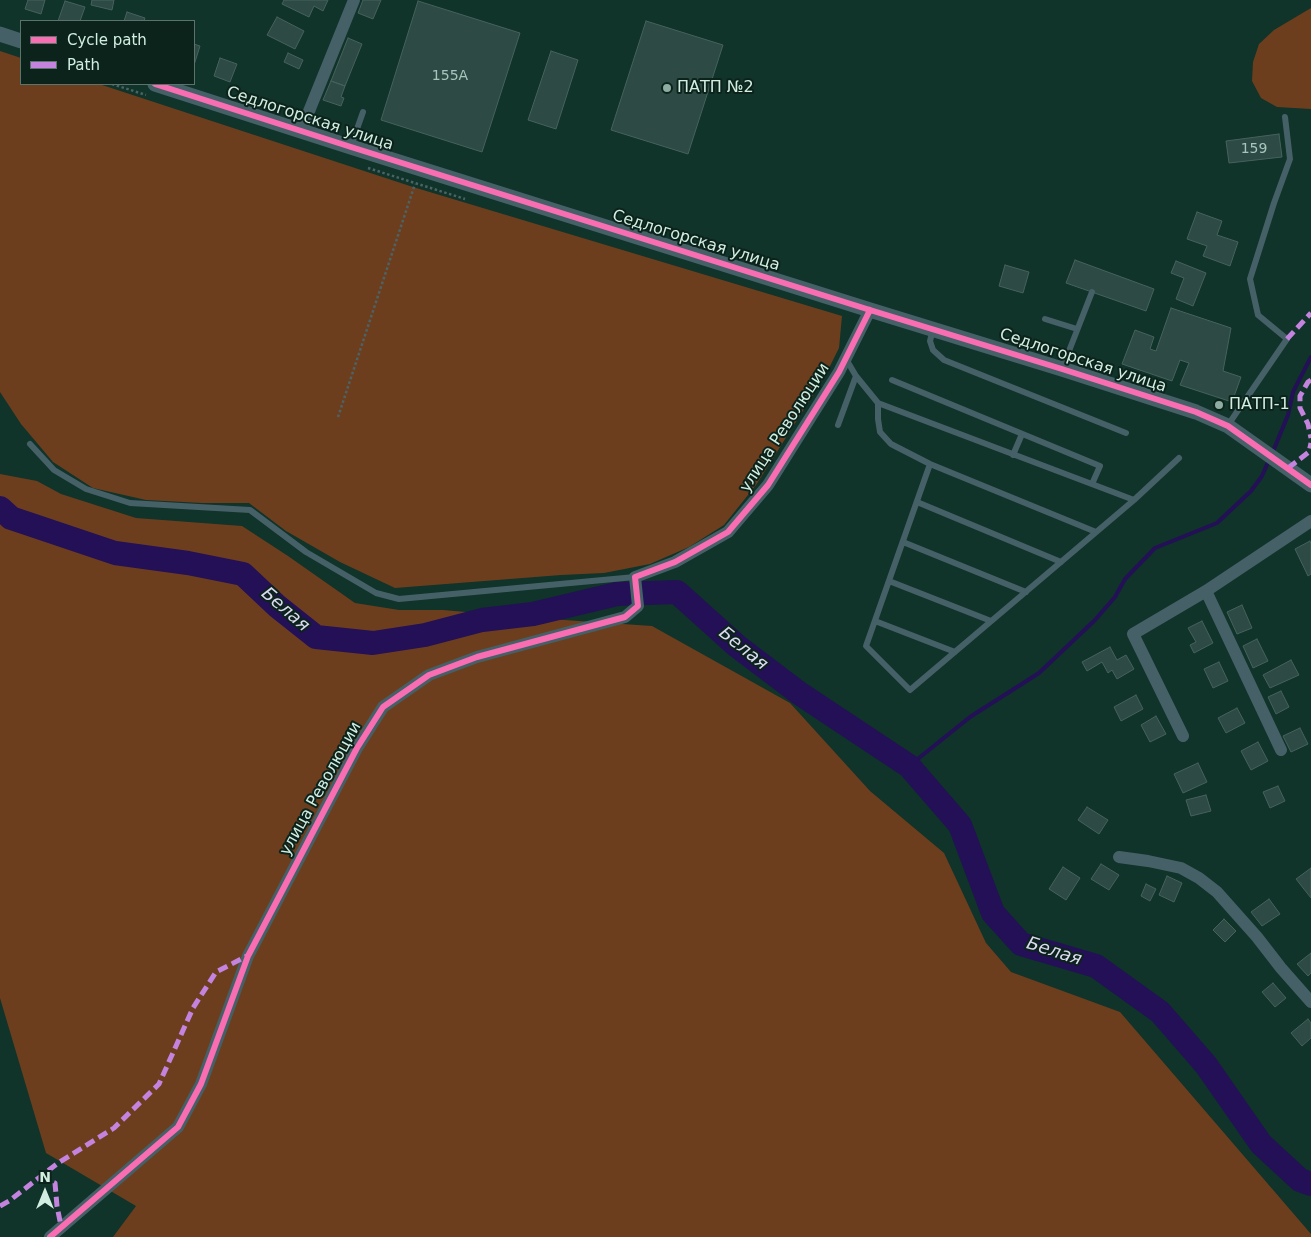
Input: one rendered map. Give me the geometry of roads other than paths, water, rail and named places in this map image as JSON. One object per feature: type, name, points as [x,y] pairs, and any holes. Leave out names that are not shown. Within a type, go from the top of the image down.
[{"type":"street","points":[[301,132],[354,0]]},
{"type":"street","points":[[0,34],[20,41]]},
{"type":"street","name":"Седлогорская улица","points":[[158,85],[301,132],[1196,412],[1228,426],[1311,485]]},
{"type":"street","name":"улица Революции","points":[[50,1237],[178,1127],[201,1084],[248,956],[357,748],[383,707],[429,675],[477,657],[625,617],[638,606],[635,577],[675,562],[728,532],[768,485],[839,372],[870,310]]},
{"type":"street","points":[[1183,736],[1133,634],[1206,591],[1311,521]]},
{"type":"street","points":[[1206,591],[1281,750]]},
{"type":"street","points":[[1119,857],[1181,868],[1200,878],[1217,892],[1257,937],[1281,968],[1309,997]]},
{"type":"lane","points":[[351,147],[363,112]]},
{"type":"lane","points":[[1228,426],[1287,339],[1258,315],[1250,279],[1290,159],[1285,117]]},
{"type":"lane","points":[[1062,369],[1092,292]]},
{"type":"lane","points":[[1045,319],[1077,329]]},
{"type":"lane","points":[[933,329],[930,341],[933,350],[944,360],[1126,433]]},
{"type":"lane","points":[[846,359],[856,376],[878,404],[1134,500]]},
{"type":"lane","points":[[838,425],[856,376]]},
{"type":"lane","points":[[892,380],[1100,466],[1092,484]]},
{"type":"lane","points":[[878,404],[880,432],[891,444],[930,464],[1096,532]]},
{"type":"lane","points":[[1013,455],[1022,434]]},
{"type":"lane","points":[[30,444],[54,470],[86,489],[130,503],[250,510],[306,552],[376,593],[399,599],[635,577]]},
{"type":"lane","points":[[930,464],[866,646],[910,690],[1134,500],[1179,458]]},
{"type":"lane","points":[[917,502],[1061,562]]},
{"type":"lane","points":[[903,542],[1026,592]]},
{"type":"lane","points":[[889,581],[991,621]]},
{"type":"lane","points":[[875,621],[955,652]]},
{"type":"waterway","points":[[1272,454],[1288,415],[1293,392],[1311,357]]},
{"type":"waterway","points":[[909,766],[970,717],[1039,673],[1095,620],[1115,597],[1125,579],[1155,548],[1217,523],[1251,491],[1262,476],[1269,460]]},
{"type":"waterway","name":"Белая","points":[[0,508],[11,518],[115,553],[188,563],[243,574],[277,606],[316,637],[373,643],[425,635],[482,620],[533,614],[617,594],[677,592],[737,646],[799,693],[909,766],[960,825],[993,913],[1021,944],[1096,966],[1160,1012],[1206,1065],[1261,1144],[1300,1180],[1311,1184]]},
{"type":"place","name":"ПАТП №2","points":[[667,88]]},
{"type":"place","name":"ПАТП-1","points":[[1219,405]]}]
